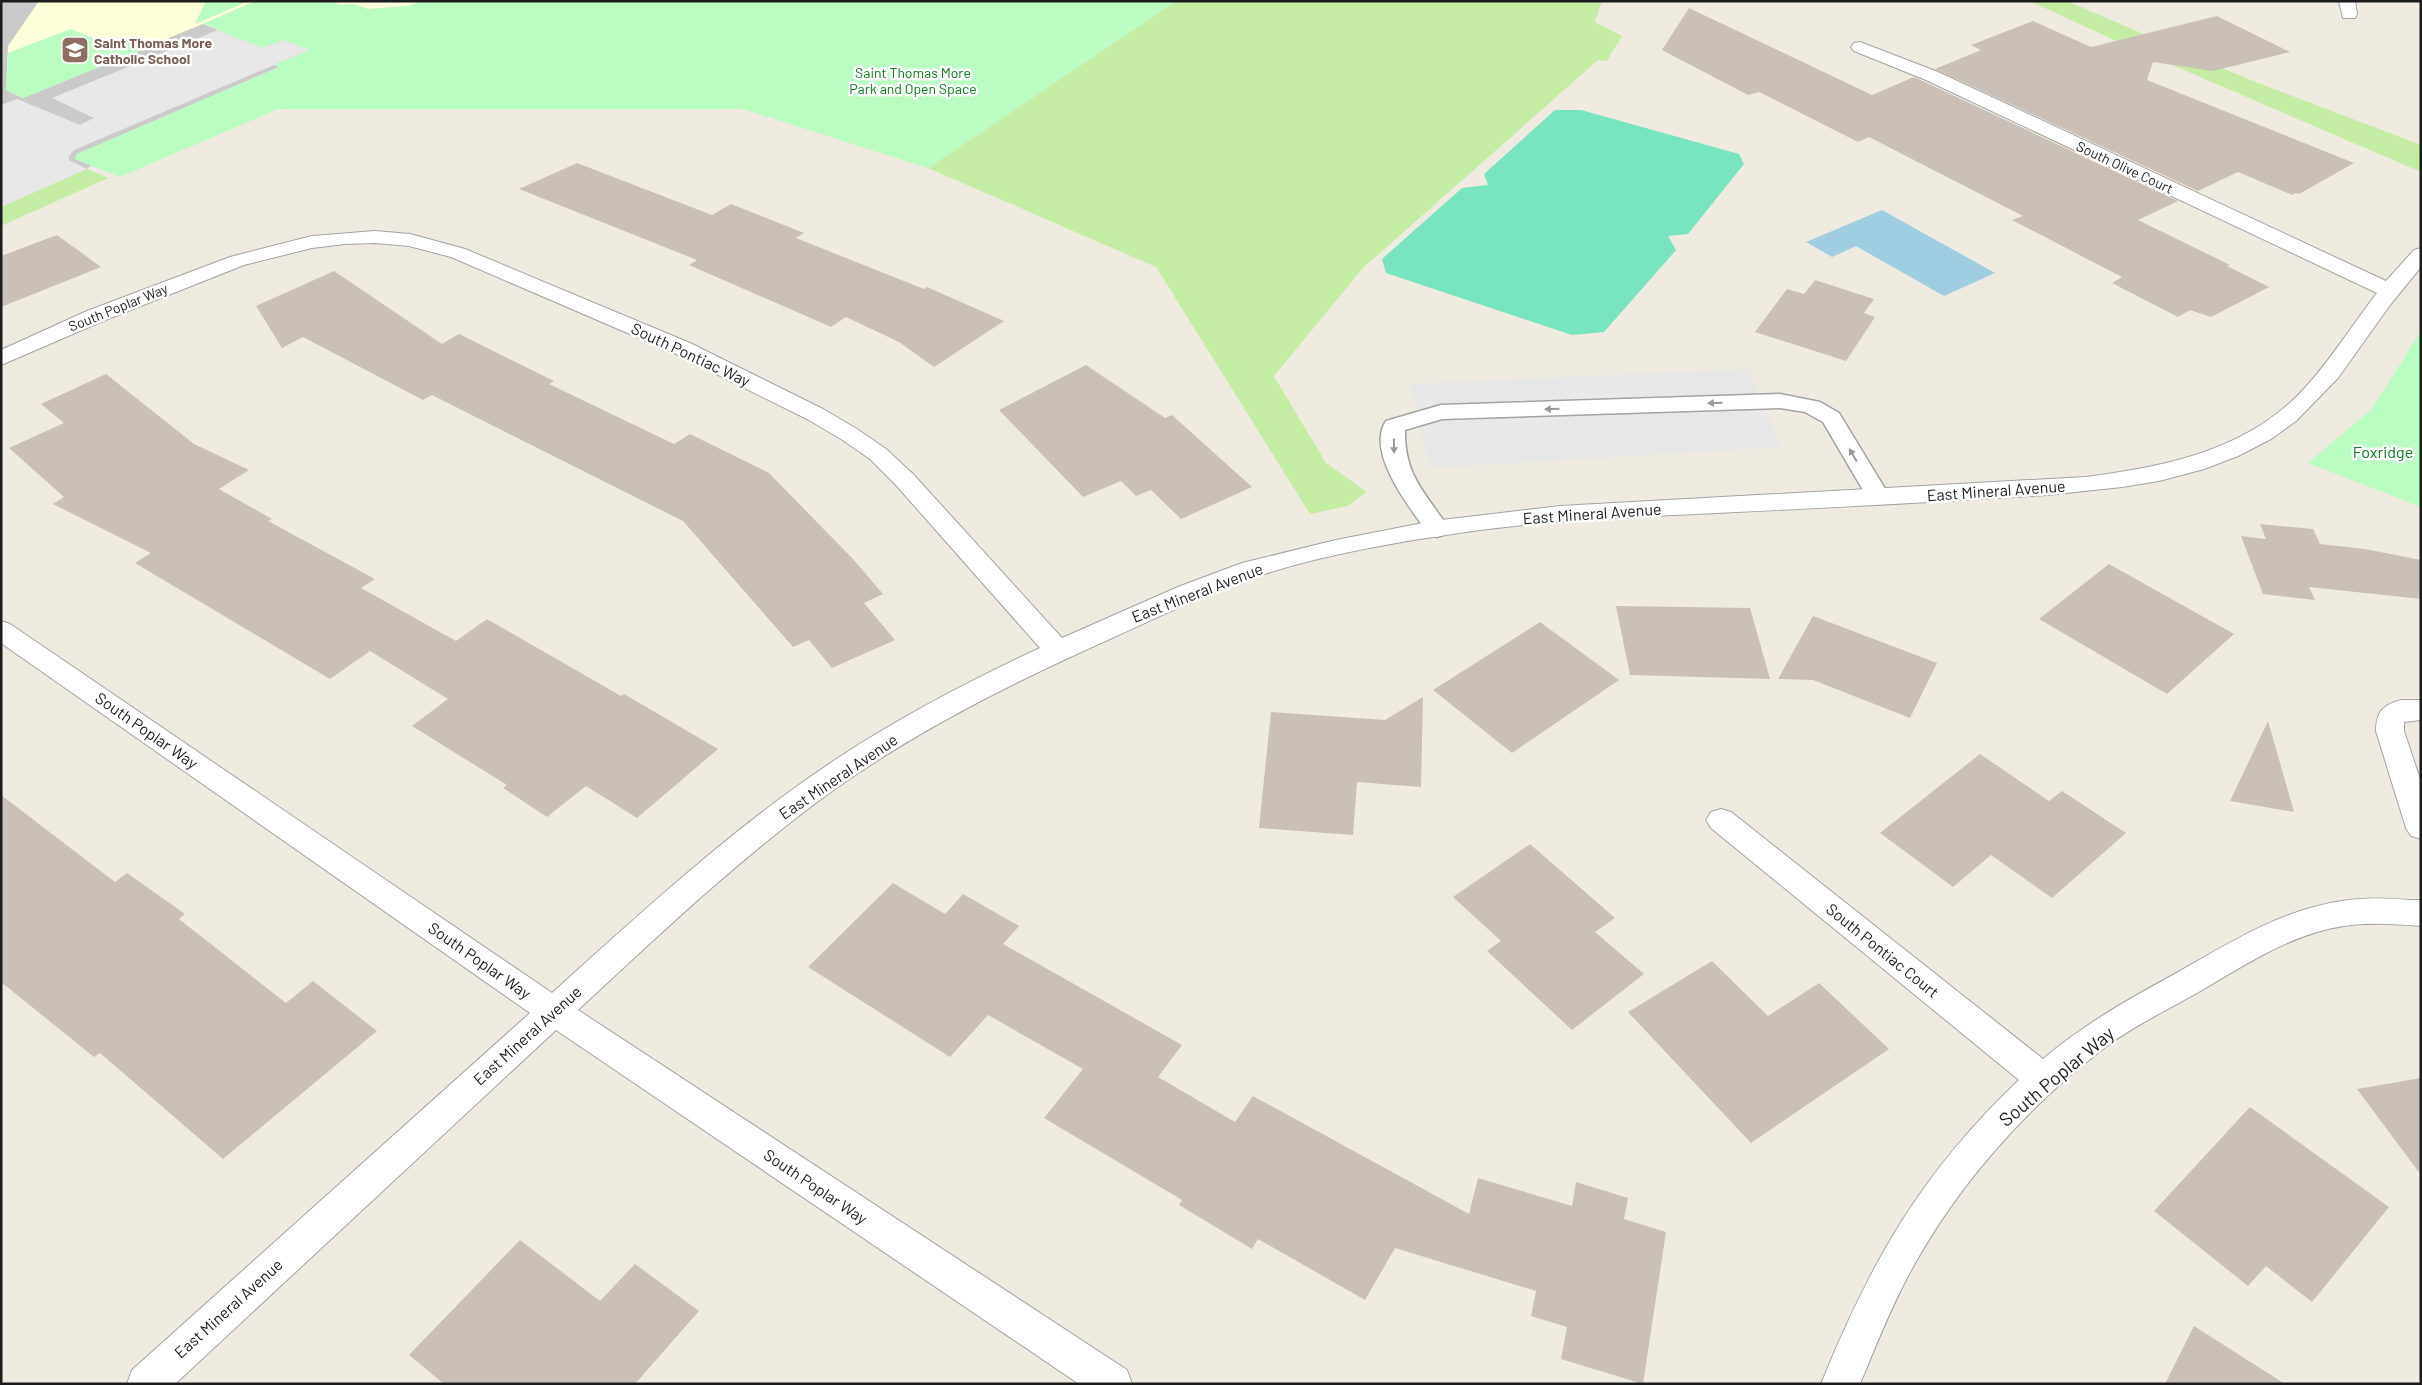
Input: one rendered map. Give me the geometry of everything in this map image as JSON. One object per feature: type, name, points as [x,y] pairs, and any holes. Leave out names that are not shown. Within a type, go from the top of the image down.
[{"type":"street","name":"South Olive Court","points":[[1860,47],[1941,80],[2388,290]]},
{"type":"street","name":"South Pontiac Way","points":[[237,260],[303,243],[345,238],[375,237],[410,240],[458,253],[682,348],[815,414],[878,454],[904,479],[1058,651]]},
{"type":"street","name":"East Mineral Avenue","points":[[146,1384],[553,1010],[688,890],[778,816],[869,752],[955,701],[1058,651],[1175,598],[1269,564],[1437,529],[1528,516],[2048,487],[2138,477],[2201,462],[2262,435],[2302,406],[2330,375],[2388,290],[2421,254]]},
{"type":"street","name":"South Poplar Way","points":[[1,358],[95,316],[237,260]]},
{"type":"street","name":"South Poplar Way","points":[[1,630],[553,1010],[1113,1384]]},
{"type":"street","points":[[2421,710],[2401,710],[2390,717],[2390,731],[2421,828]]},
{"type":"street","name":"South Pontiac Court","points":[[1721,820],[2044,1080]]},
{"type":"street","name":"South Poplar Way","points":[[1840,1384],[1895,1264],[1932,1205],[1984,1137],[2044,1080],[2097,1035],[2225,960],[2281,932],[2334,915],[2384,911],[2421,913]]},
{"type":"lane","points":[[1437,529],[1406,485],[1393,452],[1394,426],[1441,412],[1770,401],[1812,407],[1831,418],[1878,497]]},
{"type":"shaded area","points":[[1,1],[39,1],[8,46],[6,90],[23,98],[203,24],[262,48],[283,40],[309,50],[275,65],[279,67],[77,154],[75,159],[91,165],[87,169],[1,207]]},
{"type":"shaded area","name":"Saint Thomas More Catholic School","points":[[39,1],[258,1],[23,98],[6,90],[8,46]]},
{"type":"shaded area","points":[[330,1],[422,1],[409,6],[368,9],[353,4],[340,5]]},
{"type":"shaded area","points":[[218,30],[262,48],[283,40],[309,50],[74,150],[69,156],[69,160],[87,169],[1,207],[1,105],[17,99],[80,125],[94,118],[52,98]]},
{"type":"shaded area","points":[[1749,369],[1781,447],[1430,468],[1410,384]]},
{"type":"green space","points":[[206,1],[249,1],[195,24]]},
{"type":"green space","name":"Saint Thomas More Park and Open Space","points":[[255,1],[330,1],[340,5],[353,4],[368,9],[409,6],[422,1],[1176,1],[928,168],[743,109],[278,109],[120,177],[75,159],[77,154],[279,67],[274,65],[308,51],[283,40],[262,48],[203,24]]},
{"type":"green space","points":[[1176,1],[1602,1],[1595,22],[1622,36],[1607,61],[1598,60],[1363,268],[1274,376],[1326,463],[1367,492],[1348,506],[1310,514],[1156,267],[928,168]]},
{"type":"green space","points":[[2030,1],[2067,1],[2248,79],[2421,145],[2421,172],[2114,40]]},
{"type":"green space","points":[[71,29],[102,42],[137,40],[152,46],[23,98],[6,90],[8,53]]},
{"type":"green space","points":[[1555,110],[1581,110],[1739,154],[1744,164],[1688,234],[1668,236],[1676,250],[1604,332],[1572,335],[1386,273],[1382,259],[1462,188],[1488,185],[1484,174]]},
{"type":"green space","points":[[87,169],[108,178],[1,226],[1,207]]},
{"type":"green space","name":"Foxridge","points":[[2421,331],[2421,507],[2308,463],[2372,409]]},
{"type":"water","points":[[1882,210],[1995,273],[1944,296],[1856,246],[1832,257],[1806,242]]},
{"type":"building","points":[[1689,8],[1872,95],[1914,77],[2178,201],[2138,220],[2230,265],[2227,266],[2269,287],[2211,317],[2190,310],[2178,317],[2112,283],[2122,277],[2012,220],[2023,216],[1869,137],[1858,142],[1759,92],[1748,95],[1662,50]]},
{"type":"building","points":[[2217,16],[2290,52],[2213,71],[2153,62],[2147,80],[2354,163],[2299,194],[2292,195],[2238,172],[2198,191],[1935,69],[1981,50],[1971,45],[2033,21],[2091,47]]},
{"type":"building","points":[[577,163],[712,215],[731,204],[804,233],[796,238],[924,289],[927,287],[1004,321],[934,367],[899,342],[846,317],[831,327],[689,265],[697,260],[519,189]]},
{"type":"building","points":[[57,235],[101,267],[1,307],[1,256]]},
{"type":"building","points":[[334,271],[442,344],[459,334],[554,381],[549,384],[674,444],[690,434],[769,473],[853,559],[883,594],[864,603],[895,640],[832,668],[809,640],[793,647],[683,521],[432,395],[423,400],[303,337],[282,348],[256,306]]},
{"type":"building","points":[[1815,280],[1874,299],[1864,313],[1875,317],[1846,361],[1755,332],[1787,289],[1804,294]]},
{"type":"building","points":[[1086,365],[1165,418],[1172,415],[1252,487],[1181,519],[1151,490],[1136,496],[1121,481],[1083,497],[999,410]]},
{"type":"building","points":[[106,374],[194,444],[249,470],[219,489],[272,519],[268,521],[375,579],[361,588],[456,641],[487,619],[621,696],[624,694],[718,749],[637,818],[586,786],[547,817],[503,788],[507,785],[412,726],[448,699],[370,651],[330,679],[135,563],[151,553],[53,504],[64,497],[9,448],[64,423],[41,404]]},
{"type":"building","points":[[2260,524],[2313,529],[2320,544],[2365,549],[2421,560],[2421,599],[2309,587],[2315,600],[2263,594],[2241,536],[2266,539]]},
{"type":"building","points":[[2109,564],[2234,634],[2167,694],[2039,619]]},
{"type":"building","points":[[1616,606],[1750,608],[1770,679],[1630,675]]},
{"type":"building","points":[[1813,616],[1937,663],[1910,718],[1813,680],[1778,679]]},
{"type":"building","points":[[1540,622],[1619,680],[1512,753],[1433,690]]},
{"type":"building","points":[[1423,697],[1421,787],[1357,782],[1353,835],[1259,828],[1271,712],[1385,720]]},
{"type":"building","points":[[2268,721],[2294,812],[2230,801]]},
{"type":"building","points":[[1980,754],[2049,801],[2062,791],[2126,833],[2052,898],[1991,855],[1953,887],[1880,833]]},
{"type":"building","points":[[1,795],[115,882],[127,873],[185,914],[179,919],[286,1003],[313,981],[377,1031],[223,1159],[100,1053],[94,1057],[1,982]]},
{"type":"building","points":[[1530,844],[1615,918],[1595,932],[1644,974],[1572,1030],[1487,951],[1501,941],[1453,897]]},
{"type":"building","points":[[893,883],[945,914],[963,894],[1019,926],[1003,944],[1182,1045],[1158,1077],[1235,1122],[1253,1096],[1469,1214],[1478,1178],[1572,1206],[1576,1182],[1628,1198],[1624,1219],[1666,1232],[1643,1384],[1561,1359],[1567,1327],[1531,1316],[1536,1291],[1395,1248],[1365,1300],[1258,1239],[1252,1249],[1179,1205],[1182,1200],[1044,1118],[1083,1069],[988,1015],[950,1057],[808,967]]},
{"type":"building","points":[[1712,961],[1768,1016],[1819,983],[1889,1049],[1751,1143],[1628,1012]]},
{"type":"building","points":[[2421,1078],[2421,1175],[2357,1089]]},
{"type":"building","points":[[2250,1107],[2389,1207],[2312,1302],[2266,1266],[2248,1286],[2154,1211]]},
{"type":"building","points":[[520,1240],[600,1301],[635,1264],[699,1311],[635,1384],[444,1384],[409,1355]]},
{"type":"building","points":[[2194,1326],[2285,1384],[2165,1384]]},
{"type":"place","name":"Saint Thomas More Catholic School","points":[[75,50]]}]
